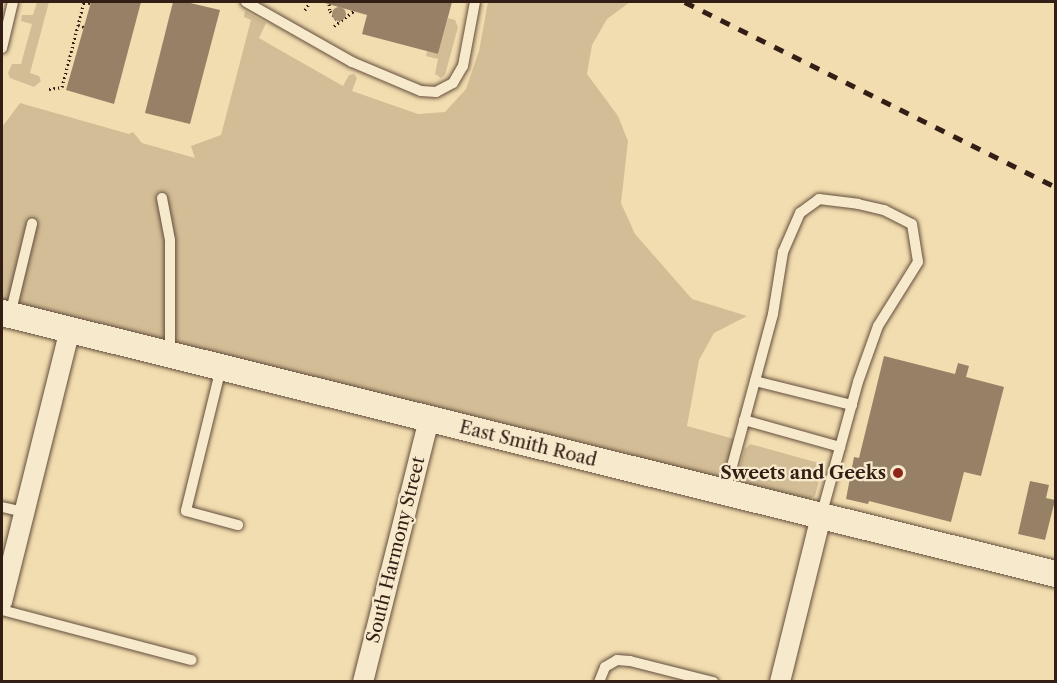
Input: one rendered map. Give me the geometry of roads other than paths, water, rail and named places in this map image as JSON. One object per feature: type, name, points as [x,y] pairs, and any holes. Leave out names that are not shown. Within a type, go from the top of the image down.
[{"type":"street","name":"East Smith Road","points":[[6,314],[1056,574]]},
{"type":"street","points":[[2,602],[5,573],[24,512],[70,330]]},
{"type":"street","name":"South Harmony Street","points":[[363,681],[429,419]]},
{"type":"street","points":[[780,681],[821,516]]},
{"type":"lane","points":[[2,48],[13,2]]},
{"type":"lane","points":[[246,2],[352,63],[422,91],[436,92],[453,83],[463,66],[475,2]]},
{"type":"lane","points":[[162,198],[170,240],[170,355]]},
{"type":"lane","points":[[725,493],[773,314],[783,252],[800,213],[819,200],[858,204],[884,210],[912,224],[918,262],[878,326],[852,405],[821,516]]},
{"type":"lane","points":[[6,314],[32,224]]},
{"type":"lane","points":[[221,368],[186,511],[238,525]]},
{"type":"lane","points":[[755,381],[852,405]]},
{"type":"lane","points":[[744,420],[840,447]]},
{"type":"lane","points":[[2,507],[24,512]]},
{"type":"lane","points":[[2,610],[191,660]]},
{"type":"lane","points":[[599,681],[605,667],[617,660],[630,661],[713,681]]},
{"type":"railway","points":[[685,2],[1056,187]]},
{"type":"place","name":"Sweets and Geeks","points":[[898,473]]}]
